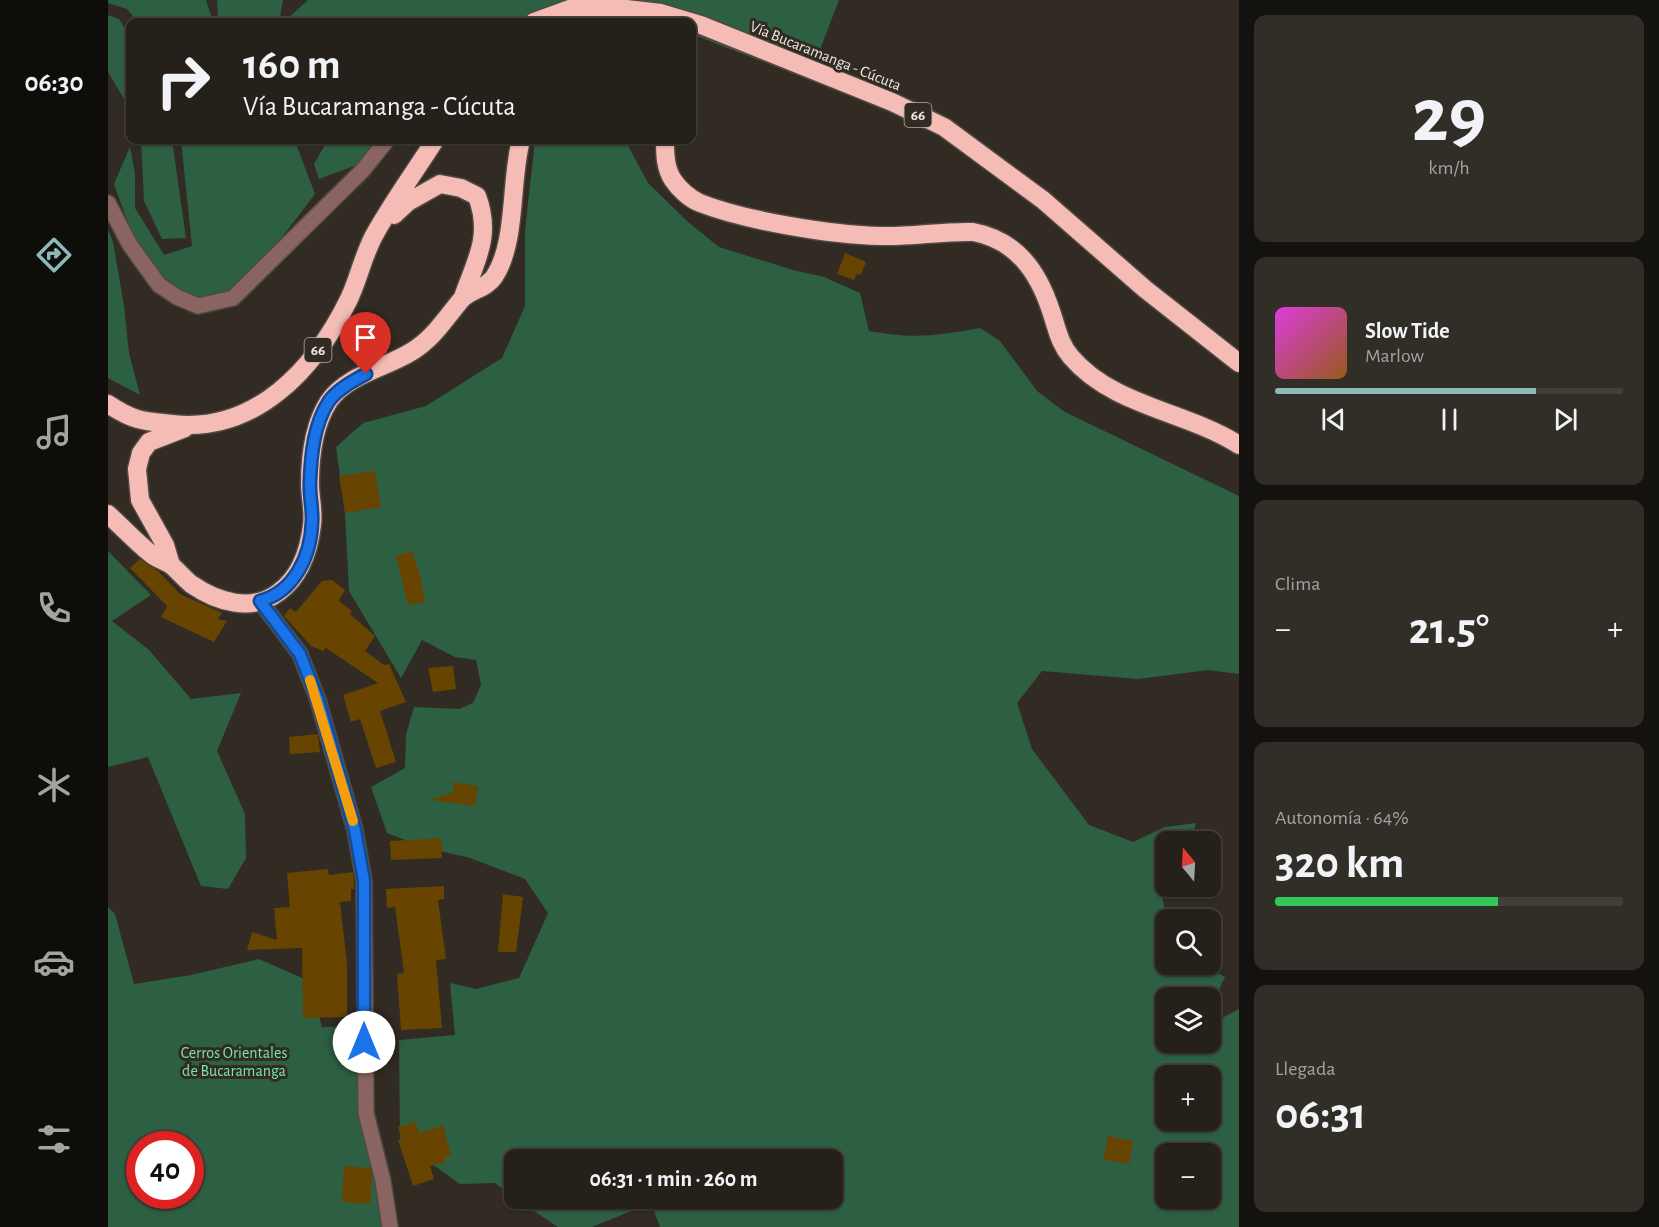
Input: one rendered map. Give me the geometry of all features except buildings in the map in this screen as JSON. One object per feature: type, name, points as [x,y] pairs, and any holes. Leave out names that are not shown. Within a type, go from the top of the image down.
[{"type":"highway","name":"Vía Bucaramanga - Cúcuta","points":[[545,18],[575,7],[618,8],[662,13],[678,18]]},
{"type":"highway","name":"Vía Bucaramanga - Cúcuta","points":[[696,23],[892,102],[944,128],[1043,200],[1145,289],[1239,363]]},
{"type":"highway","name":"66","points":[[108,404],[129,418],[148,423],[187,427],[223,422],[256,407],[286,388],[309,364],[331,332],[349,299],[375,233],[432,144]]},
{"type":"highway","points":[[463,297],[479,289],[493,278],[502,257],[511,223],[513,185],[520,144]]},
{"type":"highway","points":[[665,144],[665,157],[672,179],[687,195],[720,209],[804,227],[862,235],[973,232],[990,235],[1008,244],[1026,261],[1036,276],[1052,312],[1058,337],[1070,356],[1087,373],[1107,388],[1208,429],[1239,445]]},
{"type":"highway","points":[[108,514],[152,555],[171,565],[189,583],[213,598],[232,603],[260,601],[271,598],[290,584],[301,565],[309,543],[313,521],[310,484],[312,451],[320,417],[331,399],[347,385],[412,352],[436,333],[463,297],[481,252],[484,229],[483,211],[477,196],[461,188],[440,183],[408,202],[375,233]]},
{"type":"highway","points":[[171,565],[165,545],[140,500],[137,469],[141,453],[149,442],[187,427]]},
{"type":"street","points":[[108,203],[130,245],[159,285],[177,297],[198,306],[233,298],[363,170],[384,144]]},
{"type":"street","points":[[260,601],[300,654],[318,700],[355,830],[364,881],[366,1113],[383,1181],[390,1227]]},
{"type":"green space","points":[[108,0],[206,0],[212,18],[135,18],[127,9],[108,3]]},
{"type":"green space","points":[[217,0],[283,0],[280,18],[221,18],[218,16]]},
{"type":"green space","points":[[308,0],[839,0],[821,47],[825,86],[696,36],[696,18],[554,10],[521,18],[288,18]]},
{"type":"green space","points":[[108,15],[119,19],[126,30],[126,102],[108,72]]},
{"type":"green space","points":[[141,144],[173,144],[186,238],[162,239],[144,201]]},
{"type":"green space","points":[[181,144],[296,144],[315,194],[279,241],[259,280],[212,310],[181,296],[152,290],[114,184],[130,147],[135,174],[135,208],[164,255],[192,246]]},
{"type":"green space","points":[[325,144],[394,144],[373,159],[319,179],[314,164]]},
{"type":"green space","points":[[535,144],[627,144],[648,183],[688,222],[719,247],[824,277],[860,293],[869,331],[924,336],[980,328],[1000,341],[1037,391],[1065,412],[1239,496],[1239,674],[1208,670],[1138,679],[1042,671],[1017,703],[1032,749],[1089,825],[1133,842],[1155,832],[1155,897],[1162,897],[1165,909],[1155,909],[1155,975],[1221,975],[1225,977],[1220,987],[1155,987],[1155,1053],[1221,1053],[1221,1019],[1239,1009],[1239,1227],[660,1227],[653,1209],[843,1209],[843,1149],[504,1149],[504,1190],[495,1183],[460,1184],[400,1141],[399,1040],[455,1035],[450,983],[476,989],[519,978],[548,913],[525,879],[470,858],[423,847],[387,833],[371,787],[405,768],[406,735],[414,707],[459,709],[473,703],[481,685],[476,660],[455,657],[422,640],[401,678],[349,591],[345,513],[336,447],[363,423],[426,406],[502,358],[525,306],[525,231]]},
{"type":"green space","points":[[108,229],[113,242],[124,306],[129,353],[140,395],[108,378]]},
{"type":"green space","points":[[108,551],[151,595],[112,621],[149,650],[191,699],[241,693],[217,751],[245,814],[246,858],[228,889],[201,886],[148,757],[108,767]]},
{"type":"green space","points":[[1196,823],[1194,831],[1156,831],[1165,827]]},
{"type":"green space","name":"Cerros Orientales de Bucaramanga","points":[[108,907],[115,914],[134,984],[191,975],[259,959],[309,981],[322,1027],[369,1026],[365,1145],[393,1227],[108,1227]]},
{"type":"green space","points":[[531,1209],[636,1209],[592,1227],[558,1227]]},
{"type":"slow traffic","points":[[310,680],[318,700],[353,821]]},
{"type":"route","points":[[364,1042],[364,881],[355,830],[318,700],[300,654],[260,601],[271,598],[290,584],[301,565],[309,543],[313,521],[310,484],[312,451],[320,417],[331,399],[347,385],[366,374]]}]
